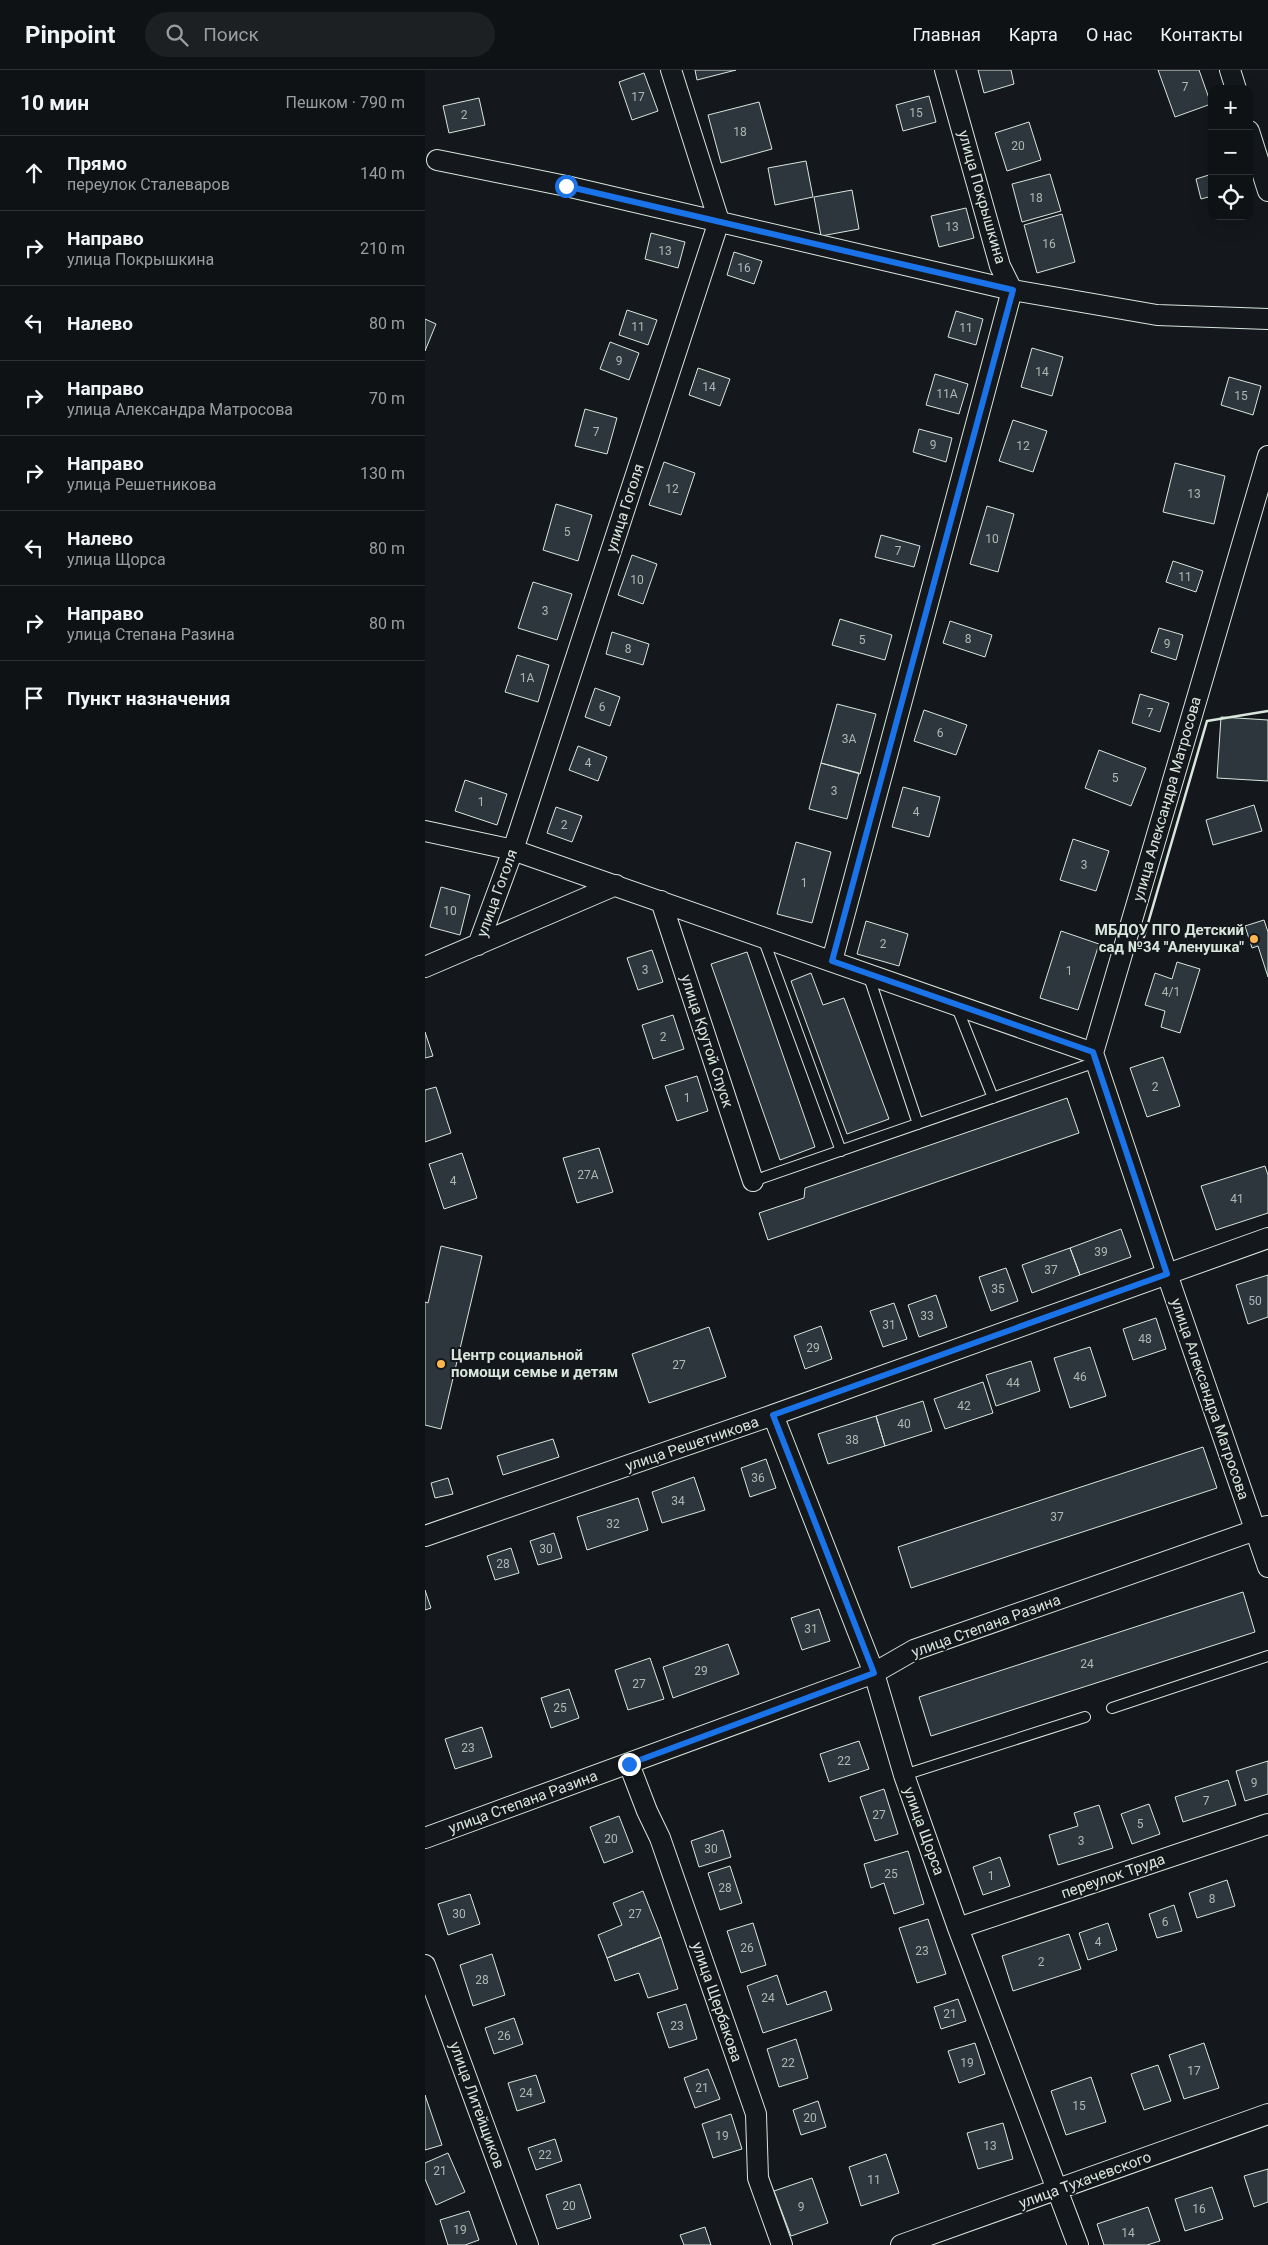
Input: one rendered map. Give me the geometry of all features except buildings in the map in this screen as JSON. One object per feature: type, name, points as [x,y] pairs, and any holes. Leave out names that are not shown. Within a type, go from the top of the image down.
[{"type":"street","points":[[671,70],[719,221]]},
{"type":"street","name":"улица Покрышкина","points":[[945,70],[1000,266],[1013,290]]},
{"type":"street","points":[[1231,70],[1235,85]]},
{"type":"street","points":[[1253,144],[1268,191]]},
{"type":"street","points":[[429,159],[566,186],[1013,290],[1157,315],[1268,319]]},
{"type":"street","name":"улица Гоголя","points":[[478,945],[513,850],[719,221]]},
{"type":"street","points":[[832,961],[1013,290]]},
{"type":"street","name":"улица Александра Матросова","points":[[1268,456],[1095,1057],[1167,1274],[1261,1528],[1268,1567]]},
{"type":"street","points":[[425,831],[513,850],[956,1004],[1095,1057]]},
{"type":"street","points":[[425,967],[616,885]]},
{"type":"street","name":"улица Крутой Спуск","points":[[661,901],[753,1181]]},
{"type":"street","name":"улица Решетникова","points":[[425,1536],[773,1415],[1268,1238]]},
{"type":"street","name":"улица Щорса","points":[[773,1415],[874,1673],[904,1775],[958,1928],[1078,2245]]},
{"type":"street","name":"улица Степана Разина","points":[[425,1838],[874,1673],[914,1650],[1261,1528]]},
{"type":"street","name":"улица Щербакова","points":[[629,1764],[647,1811],[660,1838],[756,2114],[758,2178],[782,2245]]},
{"type":"street","name":"переулок Труда","points":[[958,1928],[1268,1824]]},
{"type":"street","name":"улица Литейщиков","points":[[425,1965],[528,2245]]},
{"type":"street","name":"улица Тухачевского","points":[[901,2245],[1268,2114]]},
{"type":"lane","points":[[763,937],[841,1151]]},
{"type":"lane","points":[[867,974],[918,1124]]},
{"type":"lane","points":[[956,1004],[993,1098]]},
{"type":"lane","points":[[753,1181],[993,1098],[1095,1057]]},
{"type":"lane","points":[[1112,1708],[1268,1656]]},
{"type":"lane","points":[[904,1775],[1085,1717]]},
{"type":"wall","points":[[1144,937],[1207,721],[1268,711]]},
{"type":"place","name":"МБДОУ ПГО Детский сад №34 \"Аленушка\"","points":[[1254,939]]},
{"type":"place","name":"Центр социальной помощи семье и детям","points":[[441,1364]]},
{"type":"route","points":[[566,186],[1013,290],[832,961],[1093,1052],[1167,1274],[773,1415],[874,1673],[629,1764]]}]
